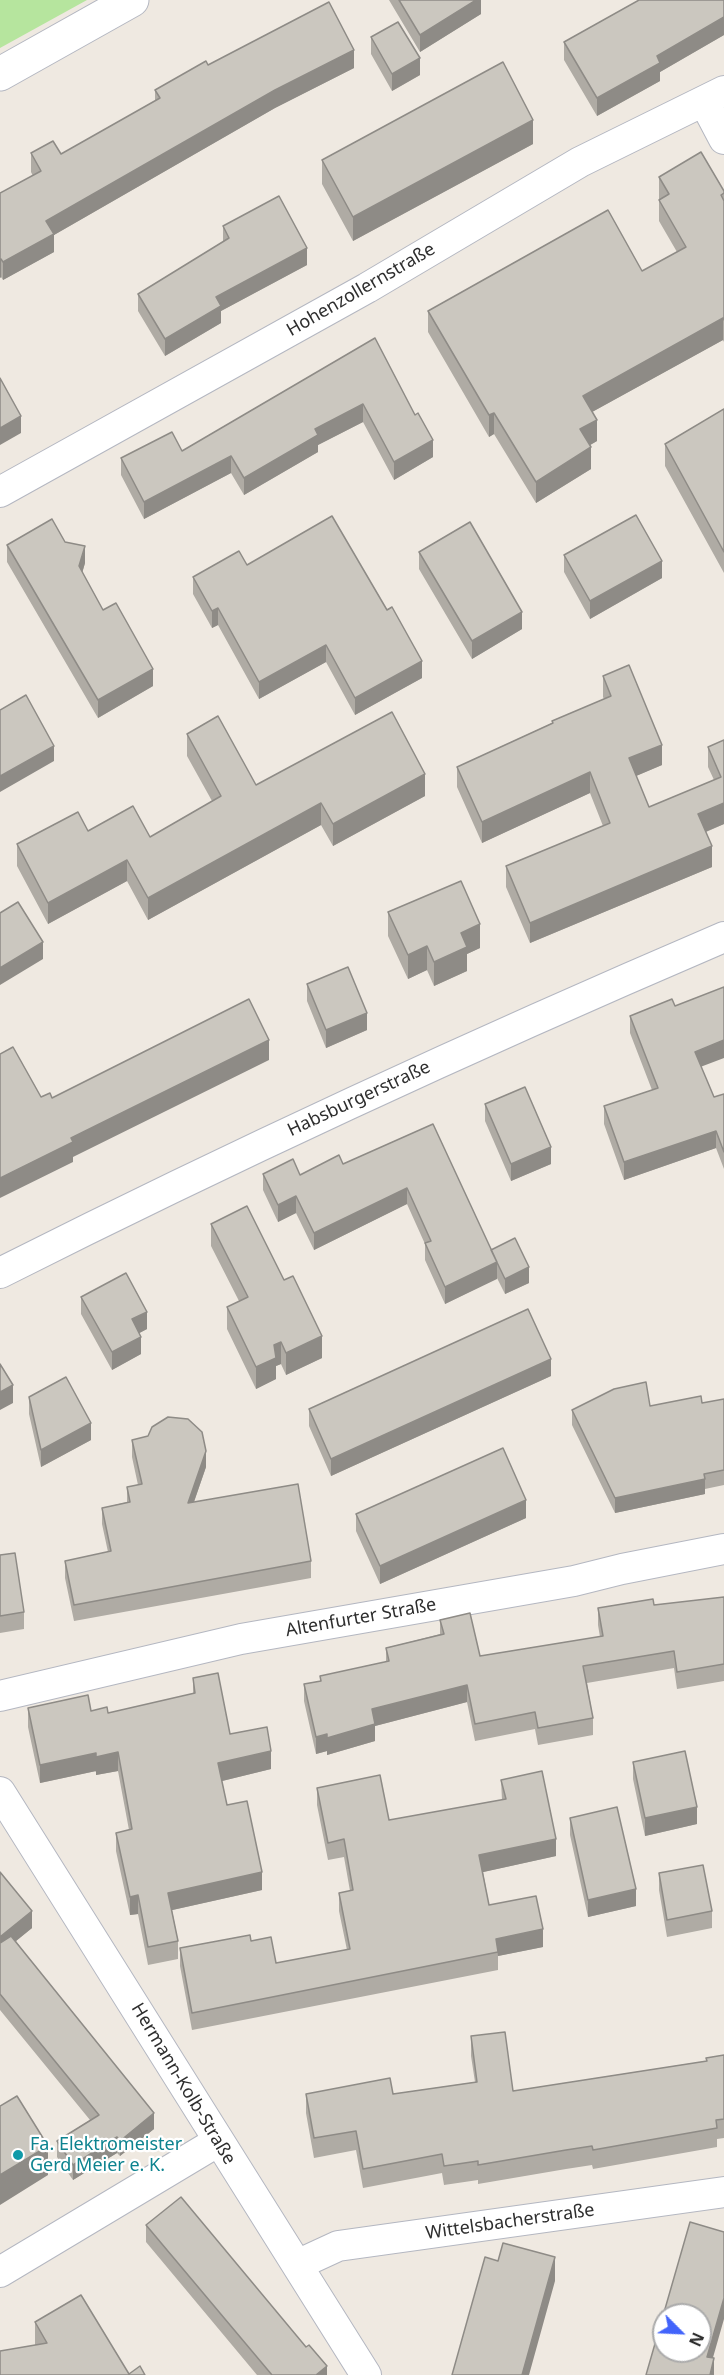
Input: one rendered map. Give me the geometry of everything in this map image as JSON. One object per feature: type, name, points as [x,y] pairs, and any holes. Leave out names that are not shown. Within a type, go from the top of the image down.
[{"type":"main road","points":[[0,74],[132,0]]},
{"type":"street","points":[[714,97],[724,139]]},
{"type":"street","name":"Hohenzollernstraße","points":[[0,492],[367,288],[580,162],[714,97]]},
{"type":"street","name":"Habsburgerstraße","points":[[0,1274],[218,1165],[404,1077],[724,937]]},
{"type":"street","name":"Altenfurter Straße","points":[[0,1696],[242,1639],[574,1581],[724,1549]]},
{"type":"street","name":"Hermann-Kolb-Straße","points":[[0,1792],[171,2062],[218,2142],[299,2264],[366,2375]]},
{"type":"street","points":[[0,2272],[218,2142]]},
{"type":"street","name":"Wittelsbacherstraße","points":[[299,2264],[338,2246],[724,2192]]},
{"type":"green space","points":[[0,0],[87,0],[0,48]]},
{"type":"building","points":[[399,0],[476,0],[420,35]]},
{"type":"building","points":[[639,0],[724,0],[724,17],[657,56],[660,63],[597,98],[564,42]]},
{"type":"building","points":[[329,2],[354,50],[275,90],[46,221],[54,234],[3,262],[0,259],[0,193],[41,171],[31,153],[53,141],[61,154],[160,98],[155,90],[206,61],[208,65]]},
{"type":"building","points":[[398,22],[420,58],[392,74],[371,37]]},
{"type":"building","points":[[503,62],[533,120],[353,217],[322,160]]},
{"type":"building","points":[[701,152],[724,191],[721,195],[724,201],[724,320],[723,318],[583,396],[597,420],[580,429],[591,447],[536,482],[494,413],[489,415],[428,311],[608,210],[642,271],[686,247],[659,200],[669,194],[659,177]]},
{"type":"building","points":[[279,196],[307,248],[216,297],[221,306],[165,339],[138,294],[229,238],[223,226]]},
{"type":"building","points":[[375,338],[415,415],[418,413],[433,440],[394,462],[363,404],[315,429],[318,435],[244,478],[231,456],[144,502],[121,458],[172,432],[182,451]]},
{"type":"building","points":[[0,378],[21,416],[0,428]]},
{"type":"building","points":[[724,409],[724,552],[665,444]]},
{"type":"building","points":[[636,515],[662,561],[590,601],[564,555]]},
{"type":"building","points":[[332,516],[387,610],[392,607],[422,661],[355,698],[326,645],[259,682],[218,608],[212,611],[193,577],[239,551],[247,565]]},
{"type":"building","points":[[52,519],[65,542],[85,546],[79,566],[103,610],[116,603],[153,669],[98,700],[7,545]]},
{"type":"building","points":[[470,522],[522,612],[472,641],[419,552]]},
{"type":"building","points":[[629,665],[662,745],[629,758],[649,807],[721,777],[708,747],[724,740],[724,803],[698,814],[712,846],[530,923],[506,866],[610,823],[590,772],[482,822],[457,767],[553,723],[552,721],[611,696],[603,676]]},
{"type":"building","points":[[26,695],[54,746],[0,776],[0,710]]},
{"type":"building","points":[[392,712],[425,774],[333,824],[321,803],[148,898],[127,860],[48,903],[17,844],[78,812],[88,831],[133,806],[150,837],[221,796],[187,734],[218,716],[256,785]]},
{"type":"building","points":[[461,881],[480,924],[461,933],[467,947],[434,962],[427,946],[408,955],[388,912]]},
{"type":"building","points":[[18,902],[43,942],[0,968],[0,913]]},
{"type":"building","points":[[348,967],[367,1013],[326,1030],[307,984]]},
{"type":"building","points":[[724,987],[724,1040],[695,1052],[714,1097],[724,1094],[724,1152],[716,1131],[624,1162],[604,1106],[658,1088],[630,1016],[672,999],[675,1006]]},
{"type":"building","points":[[249,999],[269,1040],[71,1138],[73,1142],[0,1178],[0,1054],[13,1047],[41,1097],[50,1093],[52,1098]]},
{"type":"building","points":[[525,1087],[551,1147],[511,1164],[485,1104]]},
{"type":"building","points":[[433,1124],[497,1262],[445,1287],[425,1243],[431,1241],[407,1188],[314,1233],[296,1196],[278,1205],[263,1174],[293,1159],[300,1175],[339,1155],[343,1164]]},
{"type":"building","points":[[247,1206],[284,1280],[293,1276],[322,1336],[286,1353],[281,1342],[274,1345],[276,1358],[256,1367],[227,1307],[248,1297],[211,1224]]},
{"type":"building","points":[[515,1238],[529,1267],[505,1279],[491,1250]]},
{"type":"building","points":[[126,1273],[147,1312],[132,1319],[141,1337],[112,1352],[81,1297]]},
{"type":"building","points":[[528,1309],[551,1359],[331,1459],[309,1409]]},
{"type":"building","points":[[0,1364],[13,1385],[0,1392]]},
{"type":"building","points":[[66,1377],[91,1423],[41,1450],[29,1397]]},
{"type":"building","points":[[646,1382],[650,1406],[701,1396],[702,1403],[724,1399],[724,1470],[704,1474],[705,1479],[615,1498],[572,1410],[614,1389]]},
{"type":"building","points":[[168,1417],[188,1419],[202,1432],[206,1451],[188,1503],[298,1484],[311,1561],[74,1605],[65,1561],[111,1551],[102,1508],[130,1502],[127,1487],[142,1484],[132,1440],[148,1436],[152,1427]]},
{"type":"building","points":[[503,1448],[526,1500],[380,1566],[356,1514]]},
{"type":"building","points":[[15,1553],[24,1612],[0,1616],[0,1555]]},
{"type":"building","points":[[724,1597],[724,1664],[677,1672],[674,1651],[583,1666],[593,1718],[538,1728],[535,1712],[475,1724],[467,1685],[372,1709],[375,1724],[327,1738],[327,1734],[316,1737],[304,1684],[321,1681],[320,1676],[389,1661],[386,1648],[444,1634],[440,1620],[470,1613],[480,1656],[603,1636],[598,1608],[653,1599],[654,1605]]},
{"type":"building","points":[[218,1673],[230,1734],[267,1727],[271,1751],[218,1763],[227,1805],[247,1801],[262,1872],[168,1893],[178,1941],[148,1947],[138,1895],[130,1897],[116,1833],[132,1829],[118,1752],[96,1757],[96,1753],[40,1765],[28,1708],[88,1695],[91,1711],[107,1707],[108,1713],[195,1693],[193,1678]]},
{"type":"building","points":[[685,1751],[697,1807],[645,1818],[633,1762]]},
{"type":"building","points":[[542,1771],[556,1839],[479,1855],[489,1905],[536,1896],[543,1929],[496,1939],[498,1952],[192,2013],[180,1948],[250,1935],[251,1941],[271,1937],[276,1963],[350,1949],[339,1893],[353,1890],[344,1839],[328,1843],[317,1788],[380,1775],[389,1820],[506,1799],[501,1780]]},
{"type":"building","points":[[617,1807],[636,1889],[588,1900],[570,1818]]},
{"type":"building","points":[[703,1865],[712,1911],[667,1920],[659,1873]]},
{"type":"building","points":[[0,1872],[32,1911],[0,1937]]},
{"type":"building","points":[[11,1936],[154,2113],[120,2141],[117,2137],[73,2165],[57,2141],[99,2115],[0,1994],[0,1943]]},
{"type":"building","points":[[505,2032],[513,2091],[707,2061],[706,2058],[724,2055],[724,2119],[716,2120],[717,2128],[593,2150],[592,2146],[478,2165],[478,2161],[444,2166],[442,2154],[363,2169],[356,2131],[314,2138],[306,2094],[390,2078],[393,2094],[477,2082],[471,2036]]},
{"type":"building","points":[[17,2096],[48,2146],[0,2175],[0,2106]]},
{"type":"building","points":[[181,2197],[306,2347],[309,2345],[327,2366],[316,2375],[272,2375],[146,2225]]},
{"type":"building","points":[[690,2222],[724,2232],[724,2298],[712,2340],[712,2303],[667,2303]]},
{"type":"building","points":[[503,2243],[555,2257],[522,2375],[452,2375],[485,2257],[498,2261]]},
{"type":"building","points":[[81,2295],[129,2374],[140,2366],[145,2375],[0,2375],[0,2351],[47,2343],[35,2322]]},
{"type":"building","points":[[652,2354],[652,2363],[712,2363],[712,2358],[714,2358],[710,2375],[646,2375]]},
{"type":"place","name":"Fa. Elektromeister Gerd Meier e. K.","points":[[18,2155]]}]
